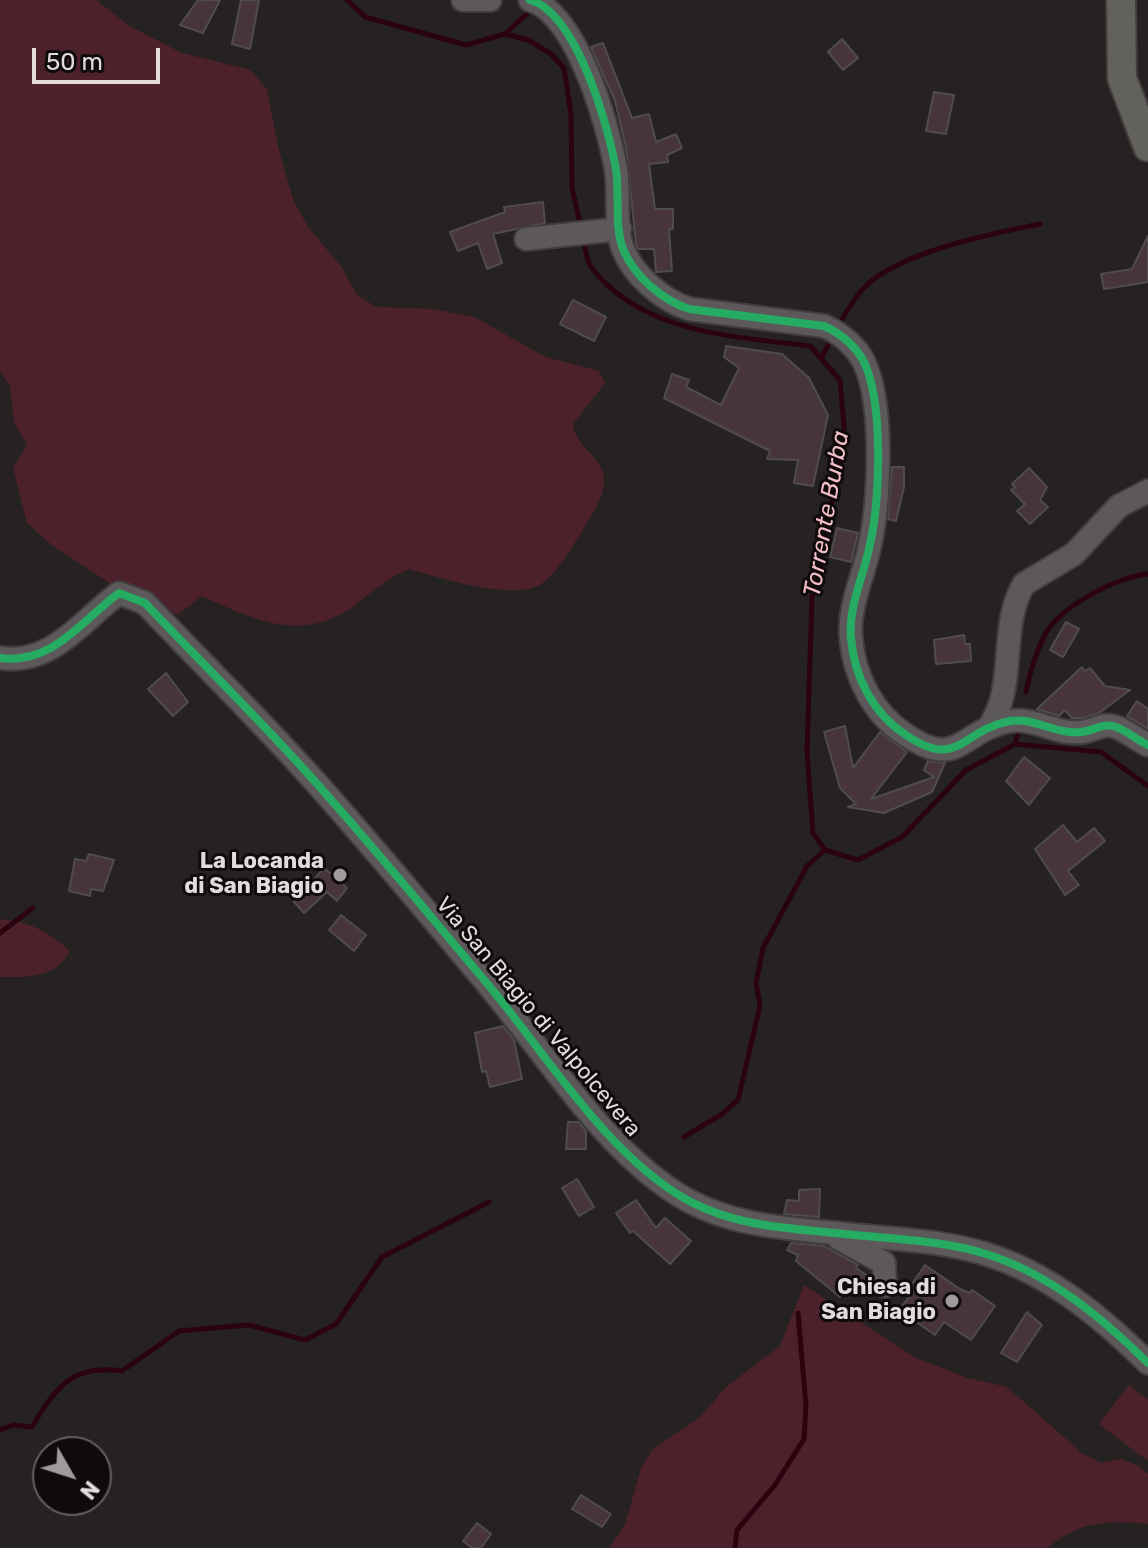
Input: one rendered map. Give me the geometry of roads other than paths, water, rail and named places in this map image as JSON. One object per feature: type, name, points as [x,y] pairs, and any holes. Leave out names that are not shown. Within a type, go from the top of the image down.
[{"type":"main road","points":[[1121,0],[1122,78],[1148,147]]},
{"type":"street","points":[[463,0],[490,0]]},
{"type":"street","points":[[530,0],[550,11],[572,42],[587,75],[616,171],[610,231],[647,282],[677,305],[824,326],[848,342],[862,358],[870,381],[878,444],[875,514],[850,636],[860,676],[881,714],[921,745],[937,751],[952,750],[985,730],[1013,720],[1081,732],[1102,725],[1115,726],[1148,745]]},
{"type":"street","points":[[526,239],[610,231]]},
{"type":"street","points":[[985,730],[999,713],[1010,629],[1024,584],[1074,554],[1119,506],[1148,491]]},
{"type":"street","name":"Via San Biagio di Valpolcevera","points":[[0,658],[13,660],[41,655],[71,637],[91,613],[119,593],[145,603],[300,765],[507,1007],[585,1106],[649,1174],[690,1201],[746,1223],[786,1231],[933,1244],[985,1254],[1022,1269],[1100,1316],[1148,1363]]},
{"type":"street","points":[[830,1233],[884,1263],[885,1286]]},
{"type":"waterway","name":"Torrente Burba","points":[[347,0],[365,17],[466,45],[505,34],[528,40],[551,54],[564,68],[571,114],[572,188],[581,228]]},
{"type":"waterway","points":[[505,34],[532,9]]},
{"type":"waterway","points":[[839,325],[855,299],[882,273],[949,246],[1040,224]]},
{"type":"waterway","name":"Torrente Burba","points":[[583,237],[591,267],[612,289],[636,306],[691,328],[810,346],[840,380],[845,438],[812,598],[807,752],[813,833],[825,850],[858,860],[902,837],[966,770],[1015,744],[1101,752],[1148,786]]},
{"type":"waterway","points":[[821,358],[832,338]]},
{"type":"waterway","points":[[1026,692],[1039,647],[1046,633],[1064,612],[1107,587],[1148,574]]},
{"type":"waterway","points":[[1015,744],[1018,733]]},
{"type":"waterway","points":[[684,1137],[722,1114],[738,1100],[760,1006],[756,983],[763,948],[807,866],[825,850]]},
{"type":"waterway","points":[[0,933],[33,908]]},
{"type":"waterway","points":[[0,1430],[13,1425],[32,1427],[49,1400],[67,1381],[90,1371],[122,1371],[179,1331],[249,1325],[305,1340],[336,1324],[382,1257],[489,1202]]},
{"type":"waterway","points":[[735,1548],[737,1530],[775,1485],[804,1439],[806,1405],[798,1313]]},
{"type":"place","name":"La Locanda di San Biagio","points":[[340,875]]},
{"type":"place","name":"Chiesa di San Biagio","points":[[952,1301]]}]
